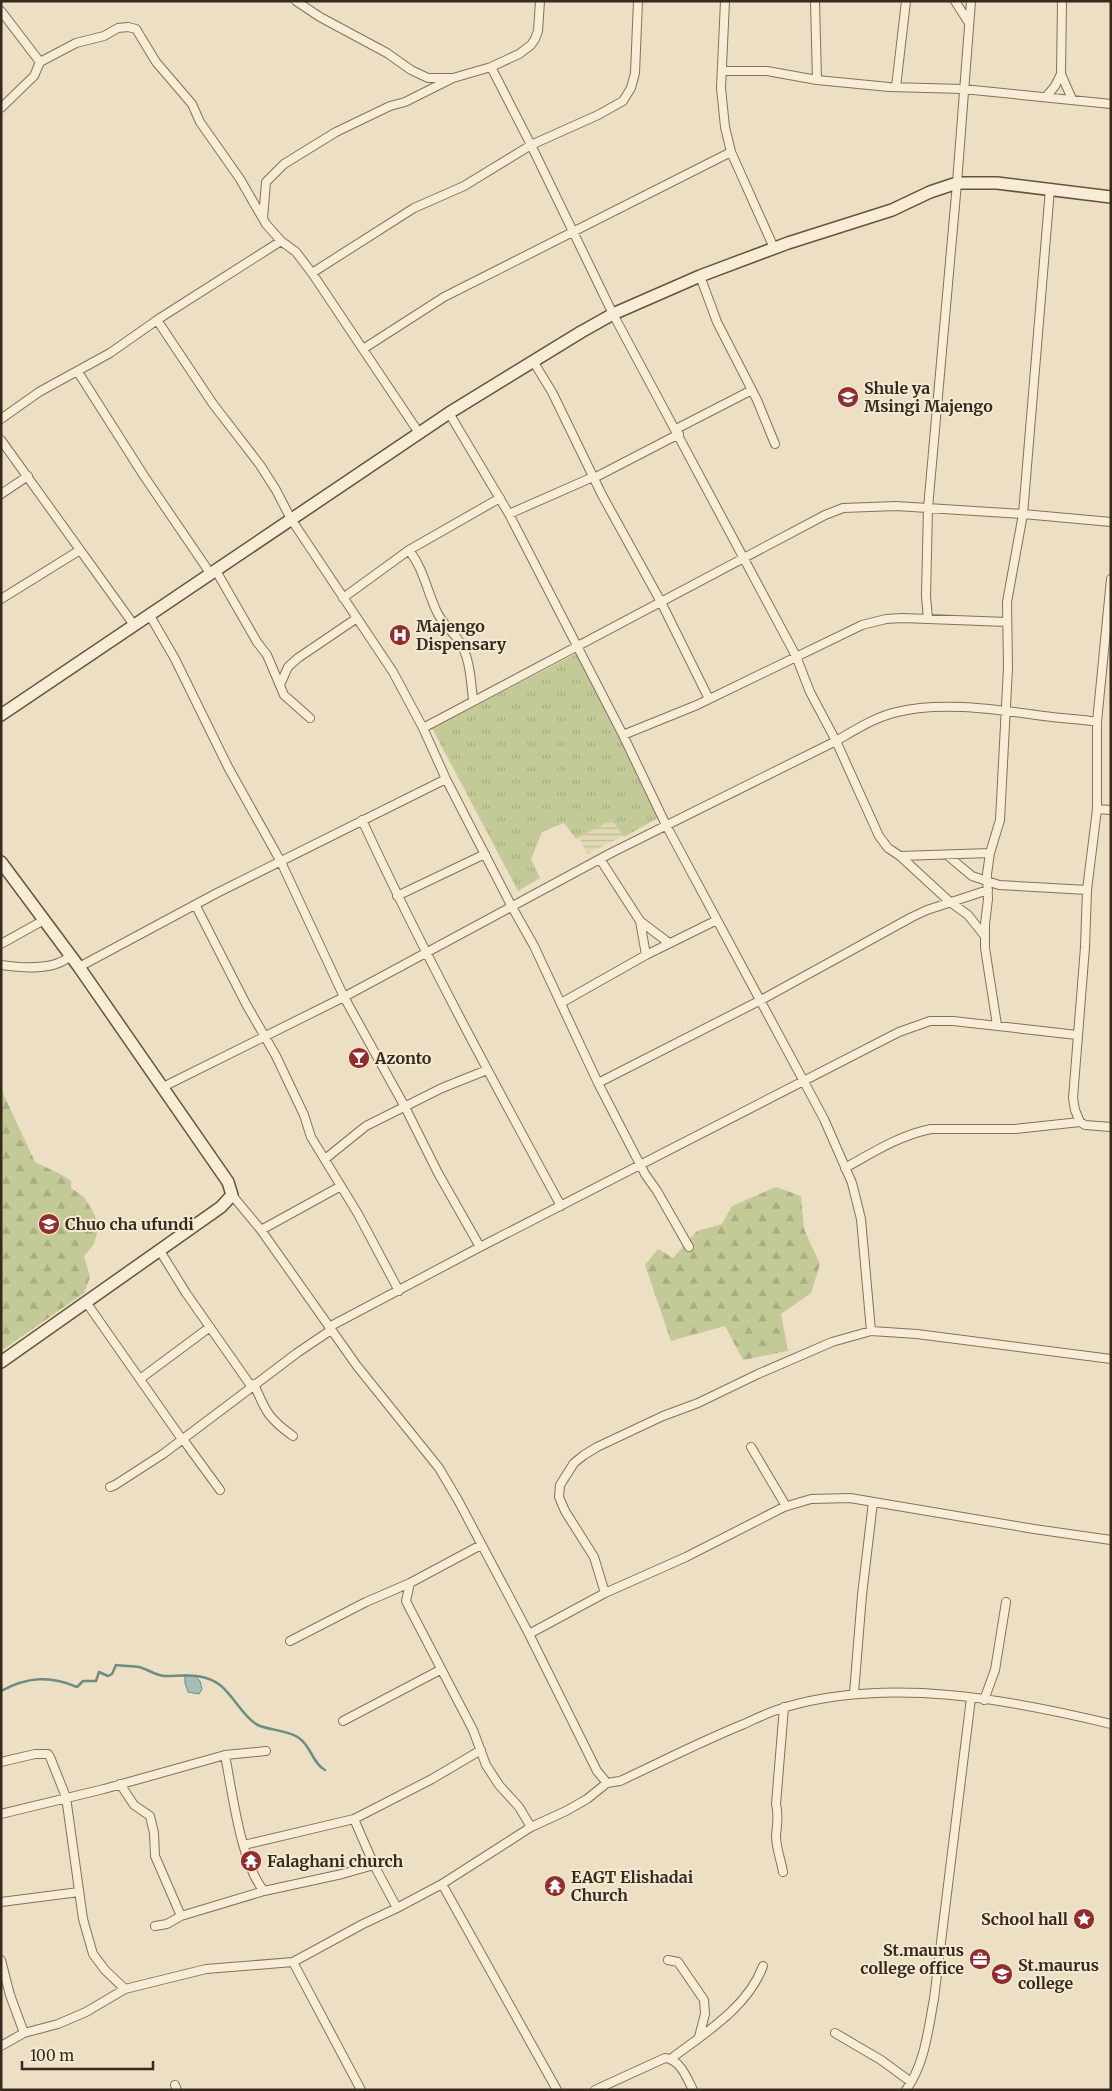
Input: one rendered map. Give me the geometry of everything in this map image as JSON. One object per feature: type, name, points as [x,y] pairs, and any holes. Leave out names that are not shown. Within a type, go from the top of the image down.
[{"type":"street","points":[[296,1],[320,17],[387,53],[411,70],[428,78],[454,78]]},
{"type":"street","points":[[263,218],[266,182],[284,164],[336,132],[454,78],[491,68],[519,54],[531,45],[538,31],[540,1]]},
{"type":"street","points":[[312,273],[414,208],[464,186],[531,145],[598,116],[623,101],[631,88],[635,73],[638,1]]},
{"type":"street","points":[[725,1],[722,104],[731,152],[774,248]]},
{"type":"street","points":[[815,1],[817,80]]},
{"type":"street","points":[[896,87],[906,1]]},
{"type":"street","points":[[955,1],[969,23]]},
{"type":"street","points":[[928,618],[926,596],[928,508],[958,183],[963,89],[971,1]]},
{"type":"street","points":[[1062,1],[1062,74],[1072,99]]},
{"type":"street","points":[[1,11],[40,62]]},
{"type":"street","points":[[1,108],[34,76],[40,62],[76,43],[104,36],[118,28],[128,27],[136,29],[156,62],[192,104],[200,122],[240,179],[266,224],[281,241],[296,252],[312,273],[419,433]]},
{"type":"street","points":[[491,68],[531,145],[613,314],[796,656],[810,692],[836,741],[879,836],[888,848],[900,856],[950,902],[968,915],[984,934]]},
{"type":"street","points":[[722,71],[767,71],[817,80],[896,87],[963,89],[1111,104]]},
{"type":"street","points":[[1046,97],[1062,74]]},
{"type":"street","points":[[363,349],[444,297],[731,152]]},
{"type":"street","points":[[1,715],[449,413],[613,314],[700,276],[774,248],[892,210],[930,192],[958,183],[997,183],[1111,197]]},
{"type":"street","points":[[997,1025],[984,934],[990,853],[1000,820],[1008,668],[1007,602],[1023,514],[1050,189]]},
{"type":"street","points":[[1,419],[39,392],[110,353],[157,320],[281,241]]},
{"type":"street","points":[[700,276],[717,322],[752,390],[775,444]]},
{"type":"street","points":[[157,320],[213,404],[260,465],[291,519],[393,672],[423,728],[446,779],[534,946],[598,1083],[640,1164],[689,1247]]},
{"type":"street","points":[[533,361],[552,392],[593,477],[661,602],[709,699]]},
{"type":"street","points":[[78,372],[144,476],[213,571],[267,655],[284,694],[310,718]]},
{"type":"street","points":[[509,514],[593,477],[752,390]]},
{"type":"street","points":[[449,413],[509,514],[623,735],[666,825],[824,1119],[856,1197],[861,1218],[871,1331]]},
{"type":"street","points":[[1,440],[134,625]]},
{"type":"street","points":[[1,494],[28,476]]},
{"type":"street","points":[[344,598],[409,550],[500,498]]},
{"type":"street","points":[[423,728],[825,515],[843,508],[896,506],[1111,522]]},
{"type":"street","points":[[1,599],[80,550]]},
{"type":"street","points":[[409,550],[420,564],[440,618],[457,637],[463,649],[471,677],[473,701]]},
{"type":"street","points":[[1080,1122],[1073,1098],[1085,947],[1087,890],[1097,809],[1098,722],[1111,579]]},
{"type":"street","points":[[149,614],[175,659],[228,767],[281,862],[344,997],[405,1107],[438,1173],[480,1247]]},
{"type":"street","points":[[280,685],[288,667],[298,658],[357,618]]},
{"type":"street","points":[[623,735],[709,699],[862,625],[886,619],[928,618],[1007,622]]},
{"type":"street","points":[[163,1087],[344,997],[600,859],[836,741],[869,722],[895,712],[916,708],[1006,711],[1098,722]]},
{"type":"street","points":[[79,967],[196,906],[217,893],[446,779]]},
{"type":"street","points":[[1097,809],[1111,810]]},
{"type":"street","points":[[362,820],[426,953],[561,1206]]},
{"type":"street","points":[[900,856],[990,853]]},
{"type":"street","points":[[397,896],[485,854]]},
{"type":"street","points":[[947,855],[972,876],[988,886]]},
{"type":"street","points":[[600,859],[640,922],[669,943]]},
{"type":"street","points":[[1,862],[79,967],[163,1087],[228,1182],[232,1195],[261,1230],[330,1329],[439,1468],[529,1634],[597,1771],[607,1783]]},
{"type":"street","points":[[598,1083],[761,1000],[886,930],[927,910],[988,886],[1087,890]]},
{"type":"street","points":[[196,906],[264,1037],[276,1056],[304,1115],[310,1137],[341,1186],[399,1291]]},
{"type":"street","points":[[1,944],[44,920]]},
{"type":"street","points":[[561,1003],[646,955],[717,920]]},
{"type":"street","points":[[640,922],[646,955]]},
{"type":"street","points":[[1,965],[14,967],[53,965],[63,962],[70,956]]},
{"type":"street","points":[[110,1487],[163,1454],[330,1329],[480,1247],[899,1032],[930,1021],[953,1020],[1077,1034]]},
{"type":"street","points":[[325,1160],[366,1126],[442,1088],[487,1070]]},
{"type":"street","points":[[845,1168],[873,1152],[921,1131],[1015,1129],[1080,1122],[1085,1125],[1111,1127]]},
{"type":"street","points":[[261,1230],[341,1186]]},
{"type":"street","points":[[1,1362],[221,1207],[232,1195]]},
{"type":"street","points":[[160,1251],[210,1327],[253,1385],[274,1423],[293,1436]]},
{"type":"street","points":[[86,1302],[220,1490]]},
{"type":"street","points":[[140,1379],[210,1327]]},
{"type":"street","points":[[605,1593],[594,1558],[565,1511],[559,1497],[560,1485],[574,1464],[597,1447],[663,1416],[698,1403],[758,1374],[832,1342],[871,1331],[917,1334],[1111,1359]]},
{"type":"street","points":[[751,1447],[786,1506]]},
{"type":"street","points":[[529,1634],[605,1593],[686,1556],[786,1506],[822,1498],[850,1498],[1111,1540]]},
{"type":"street","points":[[854,1694],[862,1595],[874,1502]]},
{"type":"street","points":[[290,1641],[366,1602],[410,1583],[481,1545]]},
{"type":"street","points":[[410,1583],[406,1601],[440,1670],[473,1730],[486,1764],[499,1786],[519,1807],[531,1827]]},
{"type":"street","points":[[984,1700],[995,1670],[1006,1602]]},
{"type":"street","points":[[343,1720],[440,1670]]},
{"type":"street","points":[[1,2046],[24,2033],[58,2024],[86,2012],[125,1990],[206,1970],[293,1962],[442,1884],[531,1827],[580,1803],[607,1783],[620,1781],[704,1740],[784,1707],[854,1694],[899,1692],[1016,1704],[1111,1724]]},
{"type":"street","points":[[906,2090],[918,2068],[927,2038],[934,1999],[971,1698]]},
{"type":"street","points":[[784,1707],[776,1804],[778,1818],[776,1837],[778,1853],[784,1872]]},
{"type":"street","points":[[244,1845],[354,1819],[432,1779],[481,1750]]},
{"type":"street","points":[[1,1814],[225,1755],[266,1751]]},
{"type":"street","points":[[1,1762],[36,1754],[48,1754],[66,1797],[83,1919],[93,1954],[105,1970],[125,1990]]},
{"type":"street","points":[[225,1755],[251,1871],[264,1891]]},
{"type":"street","points":[[120,1784],[134,1804],[150,1816],[154,1833],[155,1856],[181,1916]]},
{"type":"street","points":[[354,1819],[374,1865],[397,1908]]},
{"type":"street","points":[[155,1926],[167,1924],[181,1916],[264,1891],[374,1865]]},
{"type":"street","points":[[442,1884],[557,2090]]},
{"type":"street","points":[[1,1902],[79,1892]]},
{"type":"street","points":[[1,1960],[10,1995],[24,2033]]},
{"type":"street","points":[[668,1960],[678,1962],[704,2000],[705,2014],[699,2037]]},
{"type":"street","points":[[293,1962],[362,2090]]},
{"type":"street","points":[[595,2090],[658,2060],[672,2058],[720,2021],[748,1994],[759,1977],[763,1966]]},
{"type":"street","points":[[835,2033],[880,2060],[911,2082]]},
{"type":"street","points":[[672,2058],[681,2068],[693,2090]]},
{"type":"shaded area","points":[[612,820],[623,836],[587,854],[579,837]]},
{"type":"green space","points":[[579,652],[663,815],[624,837],[612,820],[576,839],[564,823],[542,832],[531,859],[540,878],[518,891],[432,728]]},
{"type":"green space","name":"Chuo cha ufundi","points":[[1,1089],[35,1162],[71,1181],[71,1188],[84,1197],[95,1215],[97,1233],[94,1244],[84,1256],[90,1277],[84,1293],[1,1351]]},
{"type":"green space","points":[[776,1187],[801,1196],[804,1229],[820,1264],[811,1293],[781,1314],[788,1351],[743,1360],[725,1326],[671,1341],[645,1265],[658,1249],[673,1258],[697,1231],[722,1224],[732,1206]]},
{"type":"water","points":[[185,1675],[195,1676],[200,1681],[202,1689],[199,1694],[188,1692]]},
{"type":"waterway","points":[[1,1691],[29,1680],[39,1679],[48,1679],[77,1687],[83,1681],[96,1681],[99,1672],[108,1676],[112,1674],[116,1665],[139,1667],[164,1676],[200,1676],[220,1685],[255,1723],[291,1734],[303,1741],[318,1764],[325,1770]]},
{"type":"place","name":"Shule ya Msingi Majengo","points":[[848,397]]},
{"type":"place","name":"Majengo Dispensary","points":[[400,635]]},
{"type":"place","name":"Azonto","points":[[359,1058]]},
{"type":"place","name":"Chuo cha ufundi","points":[[49,1224]]},
{"type":"place","name":"Falaghani church","points":[[251,1861]]},
{"type":"place","name":"EAGT Elishadai Church","points":[[555,1886]]},
{"type":"place","name":"School hall","points":[[1084,1919]]},
{"type":"place","name":"St.maurus college office","points":[[980,1959]]},
{"type":"place","name":"St.maurus college","points":[[1002,1974]]}]
